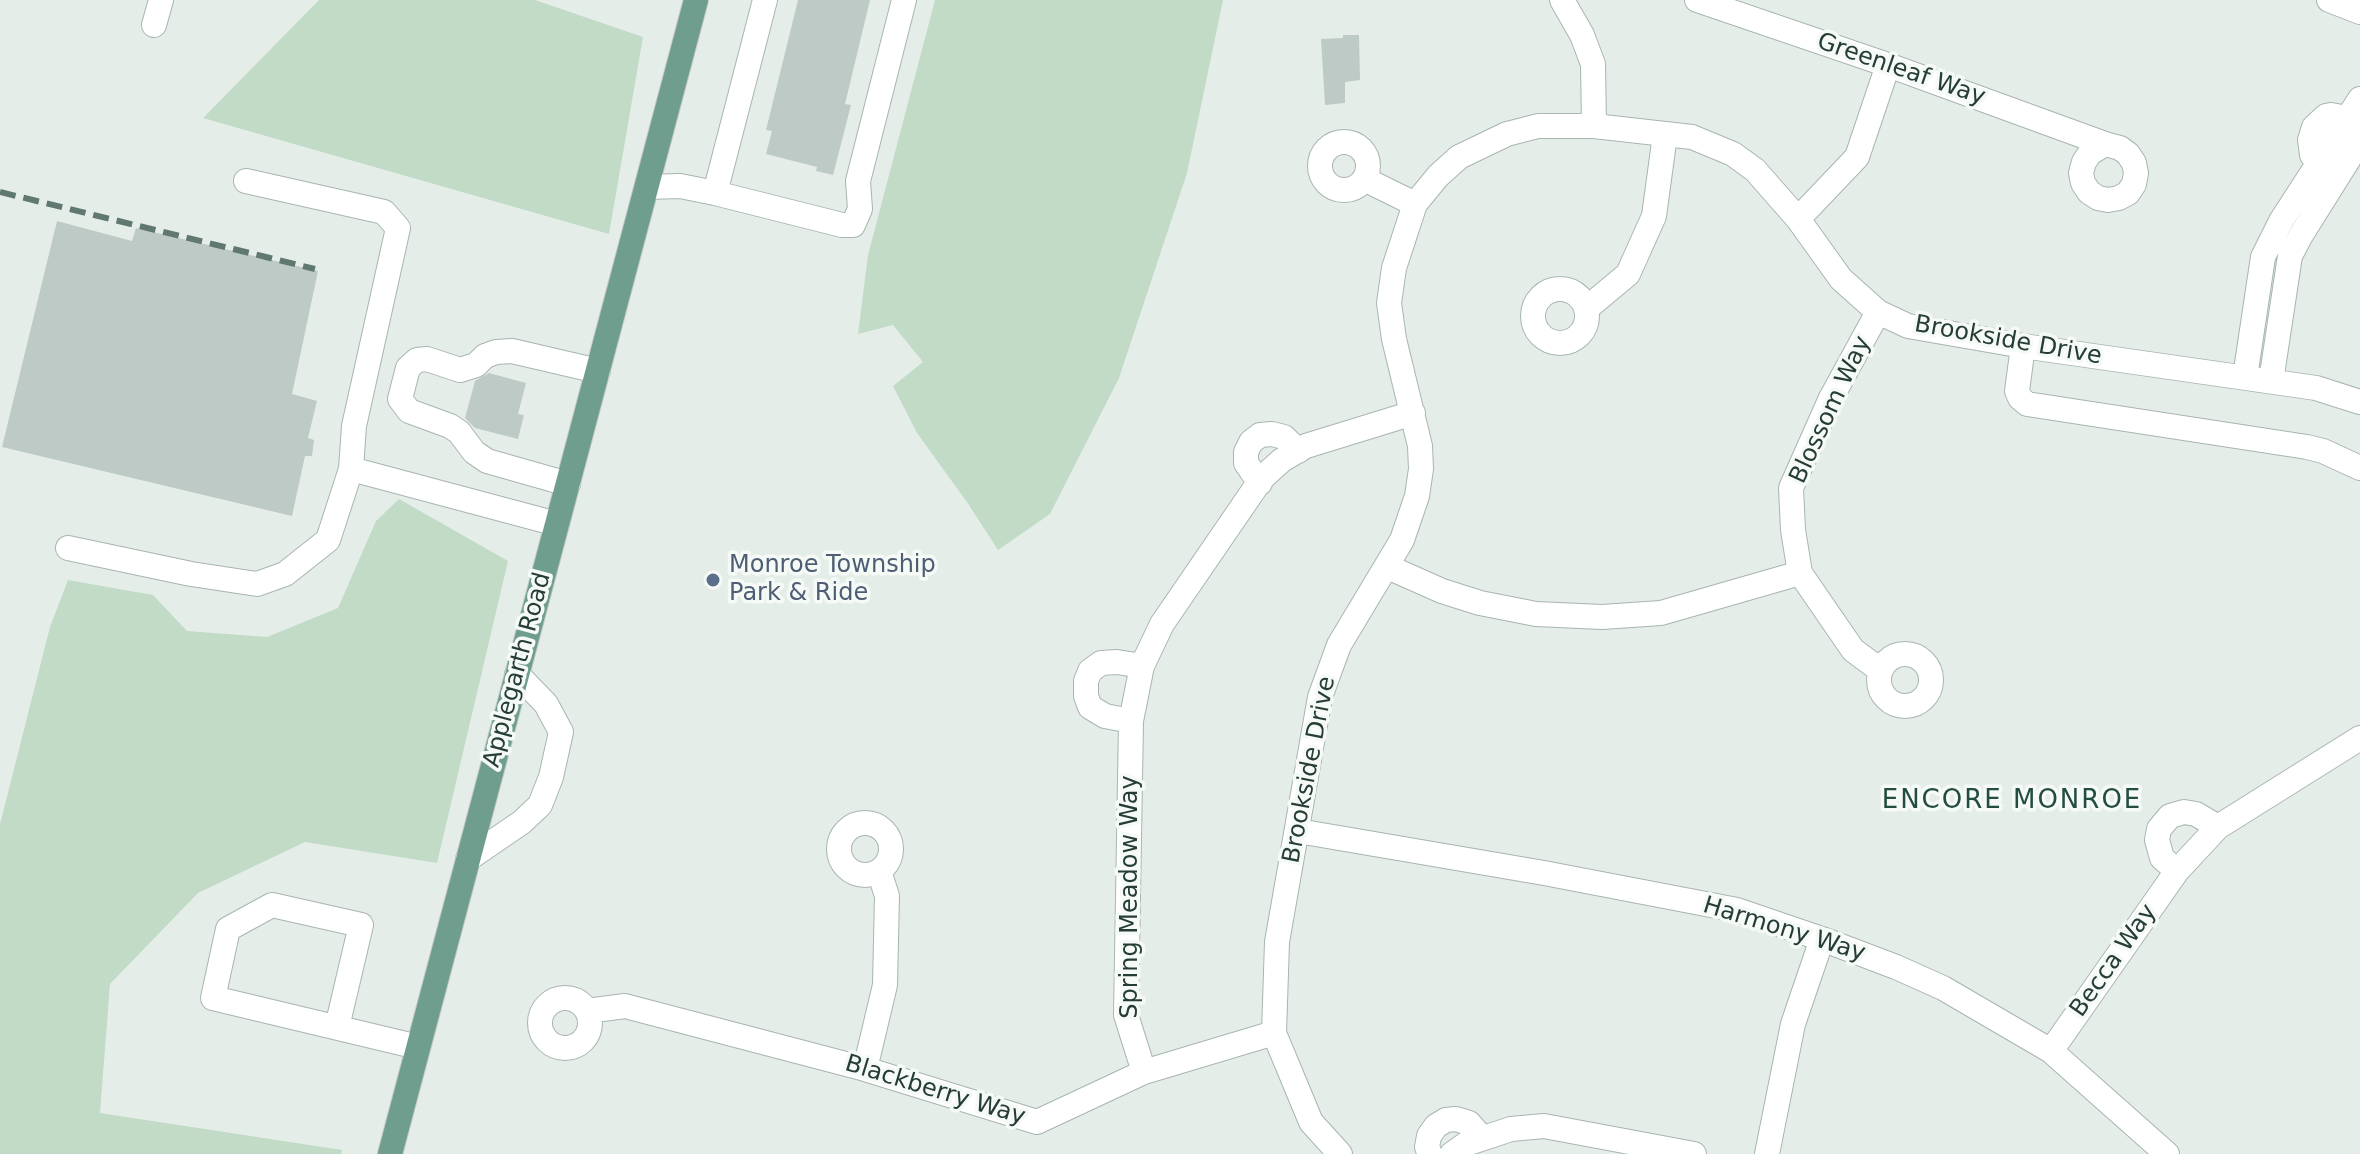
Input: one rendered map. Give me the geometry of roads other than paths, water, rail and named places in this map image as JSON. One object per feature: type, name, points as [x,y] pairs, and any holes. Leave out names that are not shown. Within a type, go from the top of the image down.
[{"type":"main road","name":"Applegarth Road","points":[[647,187],[686,0]]},
{"type":"main road","name":"Applegarth Road","points":[[390,1154],[696,0]]},
{"type":"street","points":[[154,25],[161,0]]},
{"type":"street","points":[[715,193],[765,0]]},
{"type":"street","points":[[647,187],[680,186],[842,225],[853,225],[860,209],[858,181],[904,0]]},
{"type":"street","points":[[1562,0],[1582,35],[1593,64],[1594,126]]},
{"type":"street","name":"Greenleaf Way","points":[[1697,0],[2105,144]]},
{"type":"street","points":[[2329,0],[2360,12]]},
{"type":"street","points":[[1798,219],[1857,157],[1888,65]]},
{"type":"street","points":[[2245,377],[2263,257],[2281,221],[2339,169],[2356,114]]},
{"type":"street","name":"Brookside Drive","points":[[1340,1154],[1311,1122],[1274,1033],[1277,942],[1320,697],[1339,645],[1402,540],[1417,496],[1420,457],[1389,303],[1394,268],[1415,204],[1459,157],[1507,134],[1538,126],[1594,126],[1707,141],[1755,170],[1798,219],[1841,279],[1878,312],[1908,326],[2023,346],[2316,388],[2360,402]]},
{"type":"street","points":[[1586,309],[1628,274],[1654,216],[1665,135]]},
{"type":"street","points":[[2271,381],[2290,256],[2339,169],[2360,141]]},
{"type":"street","points":[[1364,179],[1415,204]]},
{"type":"street","points":[[68,548],[191,574],[257,584],[285,574],[328,540],[351,469],[354,426],[398,228],[384,212],[246,181]]},
{"type":"street","name":"Blossom Way","points":[[1878,312],[1830,400],[1791,488],[1793,530],[1800,573],[1853,650],[1880,670]]},
{"type":"street","points":[[2023,346],[2017,391],[2027,404],[2307,447],[2360,468]]},
{"type":"street","points":[[568,484],[487,461],[450,426],[409,411],[400,399],[408,368],[417,360],[427,359],[460,370],[476,365],[496,352],[512,351],[598,371]]},
{"type":"street","name":"Spring Meadow Way","points":[[1144,1072],[1126,1015],[1131,721],[1142,666],[1162,624],[1260,483],[1282,460],[1298,451],[1413,413]]},
{"type":"street","points":[[1260,483],[1246,463],[1246,452],[1251,442],[1260,435],[1272,434],[1284,437],[1298,451]]},
{"type":"street","points":[[351,469],[557,524]]},
{"type":"street","points":[[1388,567],[1442,591],[1480,603],[1536,614],[1602,617],[1661,613],[1800,573]]},
{"type":"street","points":[[1131,721],[1105,716],[1090,707],[1086,681],[1090,671],[1101,663],[1142,666]]},
{"type":"street","points":[[468,859],[522,822],[540,805],[551,777],[561,732],[546,704],[517,674]]},
{"type":"street","name":"Becca Way","points":[[2051,1051],[2177,871],[2218,827],[2360,738]]},
{"type":"street","points":[[2177,871],[2162,858],[2157,840],[2159,829],[2170,816],[2184,812],[2196,814],[2218,827]]},
{"type":"street","name":"Harmony Way","points":[[1298,831],[1737,910],[1822,939],[1943,988],[2051,1051],[2167,1154]]},
{"type":"street","points":[[865,1069],[885,985],[887,896],[879,871]]},
{"type":"street","points":[[337,1027],[361,925],[272,905],[228,929],[213,998],[418,1047]]},
{"type":"street","points":[[1767,1154],[1793,1024],[1822,939]]},
{"type":"street","name":"Blackberry Way","points":[[587,1011],[625,1006],[865,1069],[1037,1122],[1144,1072],[1274,1033]]},
{"type":"street","points":[[1430,1154],[1427,1147],[1429,1136],[1436,1126],[1446,1120],[1469,1123],[1482,1138]]},
{"type":"street","points":[[1452,1154],[1466,1144],[1511,1129],[1544,1126],[1694,1154]]},
{"type":"railway","points":[[0,192],[315,269]]},
{"type":"place","name":"Monroe Township Park & Ride","points":[[713,580]]},
{"type":"district","name":"ENCORE MONROE","points":[[2012,801]]}]
